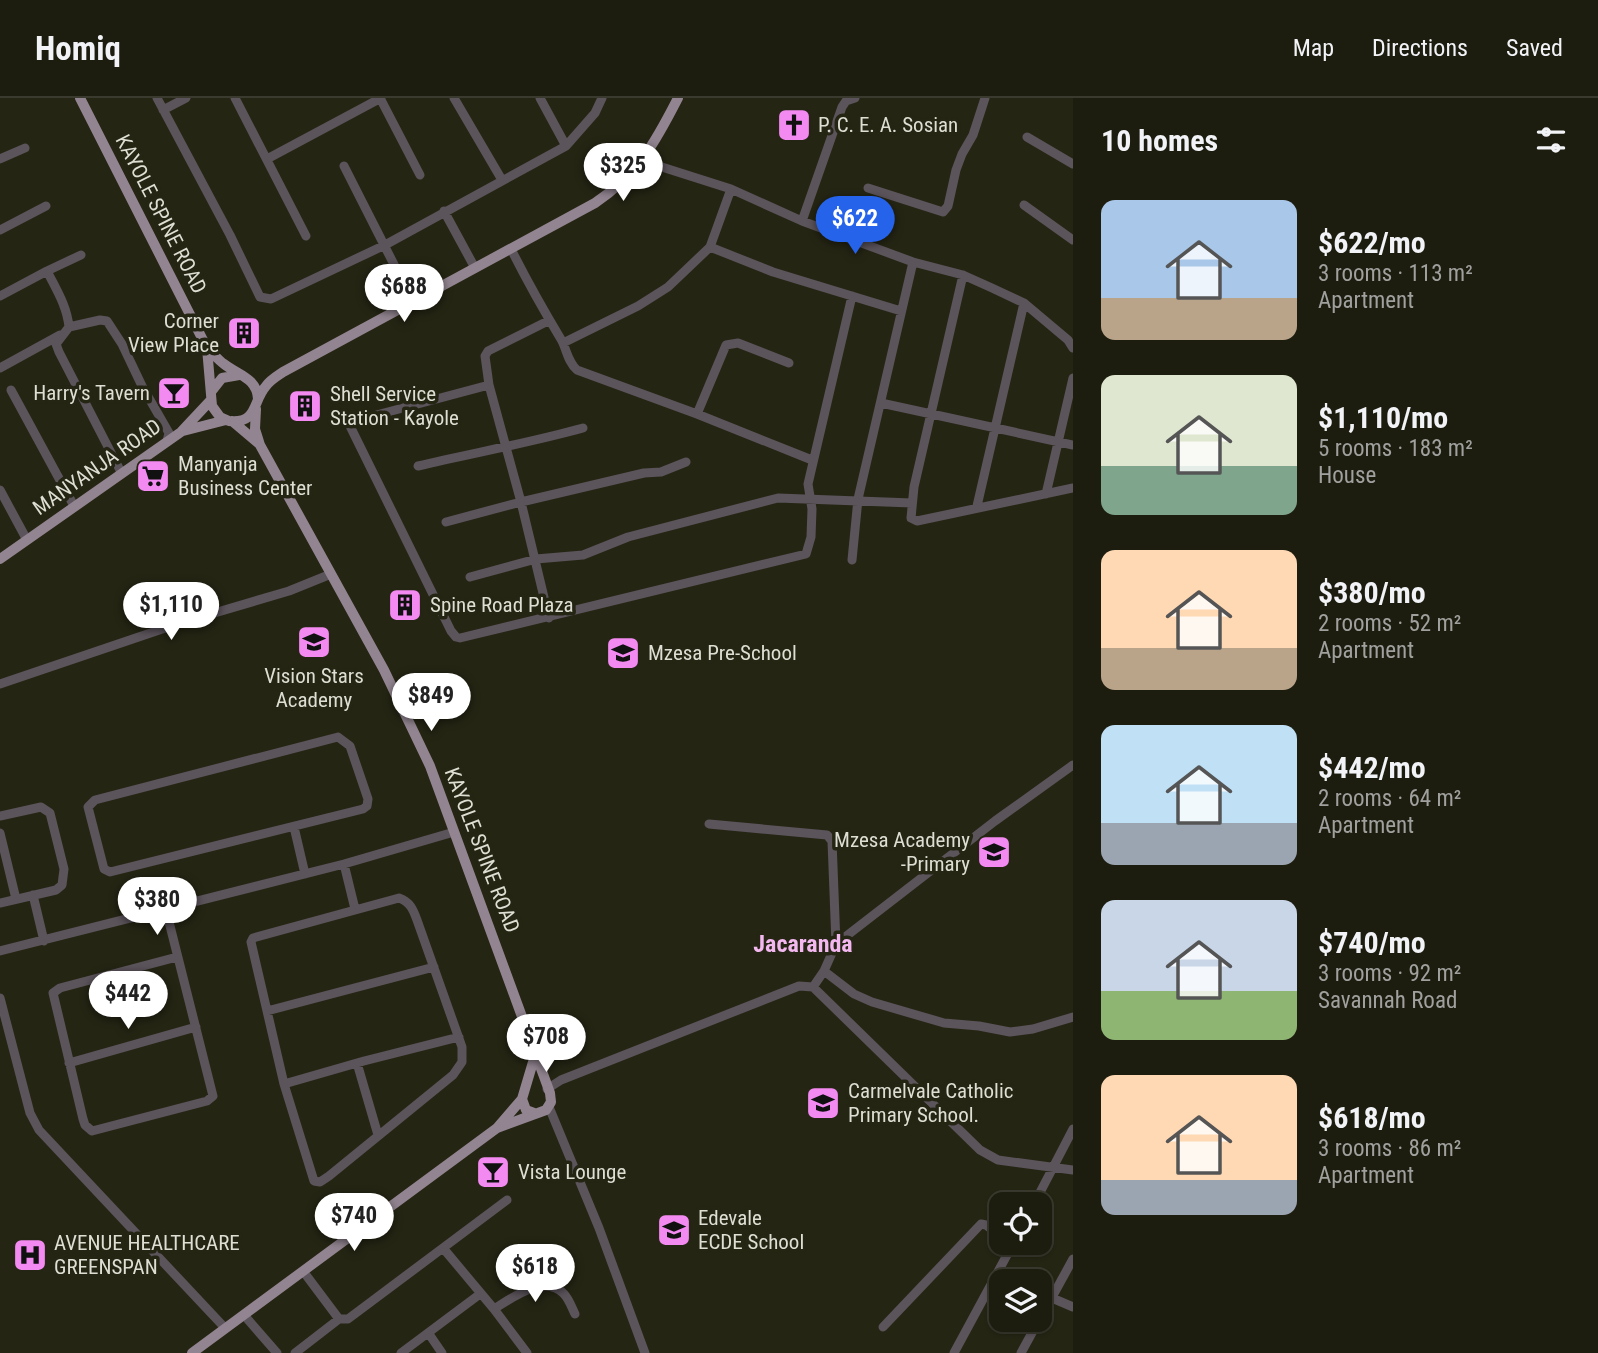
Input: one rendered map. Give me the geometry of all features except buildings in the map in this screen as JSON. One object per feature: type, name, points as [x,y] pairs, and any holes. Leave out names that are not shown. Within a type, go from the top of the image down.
[{"type":"main road","name":"KAYOLE SPINE ROAD","points":[[80,98],[207,348]]},
{"type":"main road","points":[[181,432],[197,426],[246,419],[268,383],[283,372],[595,203],[616,189],[643,161],[678,98]]},
{"type":"main road","points":[[207,348],[220,362],[243,376],[256,388],[255,429],[260,445]]},
{"type":"main road","points":[[207,348],[215,412],[260,445]]},
{"type":"main road","points":[[211,396],[222,378],[268,376],[283,372]]},
{"type":"main road","name":"MANYANJA ROAD","points":[[0,559],[181,432],[211,396]]},
{"type":"main road","name":"KAYOLE SPINE ROAD","points":[[260,445],[403,709],[430,766],[536,1052],[547,1089]]},
{"type":"main road","points":[[534,1113],[526,1110],[524,1094],[536,1052]]},
{"type":"main road","points":[[192,1353],[497,1128],[534,1084],[547,1089],[551,1097],[549,1107],[497,1128]]},
{"type":"street","points":[[157,98],[260,297],[277,298],[384,245],[566,146],[595,113],[602,98]]},
{"type":"street","points":[[163,110],[186,98]]},
{"type":"street","points":[[235,98],[306,236]]},
{"type":"street","points":[[267,159],[381,98],[420,175]]},
{"type":"street","points":[[454,98],[502,180]]},
{"type":"street","points":[[540,98],[566,146]]},
{"type":"street","points":[[802,221],[842,107],[846,101],[855,98]]},
{"type":"street","points":[[868,188],[943,212],[948,206],[956,170],[974,135],[985,98]]},
{"type":"street","points":[[1027,137],[1073,164]]},
{"type":"street","points":[[0,159],[25,148]]},
{"type":"street","points":[[643,161],[731,189],[802,221],[913,262],[963,275],[1024,303],[1068,340],[1073,348]]},
{"type":"street","points":[[344,166],[413,302]]},
{"type":"street","points":[[563,343],[658,294],[710,247],[731,189]]},
{"type":"street","points":[[1024,205],[1073,240]]},
{"type":"street","points":[[0,230],[46,206]]},
{"type":"street","points":[[444,211],[475,268]]},
{"type":"street","points":[[710,247],[773,272],[901,311]]},
{"type":"street","points":[[511,249],[548,321],[563,343],[569,360],[578,370],[812,460]]},
{"type":"street","points":[[0,296],[81,255]]},
{"type":"street","points":[[852,560],[858,499],[913,262]]},
{"type":"street","points":[[47,271],[67,312],[66,331],[56,344],[121,472]]},
{"type":"street","points":[[963,275],[909,515],[917,521],[977,506],[1073,488]]},
{"type":"street","points":[[489,385],[354,421],[350,426],[456,637],[549,618],[806,554],[811,537],[811,500],[807,490],[812,460],[852,296]]},
{"type":"street","points":[[977,506],[1024,303]]},
{"type":"street","points":[[0,368],[66,331],[100,320],[107,321],[169,433],[167,441]]},
{"type":"street","points":[[548,321],[488,351],[485,356],[489,385],[522,502],[549,618]]},
{"type":"street","points":[[697,414],[726,345],[737,343],[789,363]]},
{"type":"street","points":[[1046,494],[1073,378]]},
{"type":"street","points":[[11,390],[74,506]]},
{"type":"street","points":[[881,403],[1073,445]]},
{"type":"street","points":[[418,466],[583,428]]},
{"type":"street","points":[[446,522],[644,473],[661,472],[686,462]]},
{"type":"street","points":[[0,490],[27,540]]},
{"type":"street","points":[[470,577],[536,559],[583,555],[628,537],[778,498],[912,503]]},
{"type":"street","points":[[0,684],[177,624],[289,591],[331,574]]},
{"type":"street","points":[[338,737],[344,740],[350,746],[368,799],[367,806],[294,827],[110,872],[104,869],[101,863],[88,807],[95,800],[338,737]]},
{"type":"street","points":[[836,944],[995,821],[1073,765]]},
{"type":"street","points":[[0,816],[41,807],[50,813],[64,869],[62,885],[56,890],[0,903]]},
{"type":"street","points":[[709,824],[827,835],[834,846],[836,944],[824,971],[813,987]]},
{"type":"street","points":[[294,827],[305,874]]},
{"type":"street","points":[[0,951],[344,864],[454,832]]},
{"type":"street","points":[[0,833],[16,899]]},
{"type":"street","points":[[344,864],[355,909]]},
{"type":"street","points":[[33,895],[44,941]]},
{"type":"street","points":[[399,898],[412,907],[434,967],[458,1037],[462,1062],[453,1075],[329,1176],[320,1182],[314,1181],[285,1084],[251,948],[253,938],[399,898]]},
{"type":"street","points":[[166,910],[213,1096],[207,1101],[92,1131],[85,1125],[52,999],[55,990],[177,957]]},
{"type":"street","points":[[267,1011],[434,967]]},
{"type":"street","points":[[824,971],[854,994],[872,1002],[944,1023],[1010,1032],[1033,1029],[1073,1017]]},
{"type":"street","points":[[547,1089],[561,1080],[799,986],[813,987],[980,1150],[998,1160],[1073,1170]]},
{"type":"street","points":[[0,998],[30,1113],[39,1130],[225,1328]]},
{"type":"street","points":[[69,1063],[196,1027]]},
{"type":"street","points":[[285,1084],[458,1037]]},
{"type":"street","points":[[357,1063],[377,1135]]},
{"type":"street","points":[[549,1107],[599,1227],[645,1353]]},
{"type":"street","points":[[1040,1192],[1073,1129]]},
{"type":"street","points":[[295,1353],[339,1318],[348,1318],[507,1200]]},
{"type":"street","points":[[883,1326],[981,1224],[989,1227]]},
{"type":"street","points":[[443,1248],[527,1353]]},
{"type":"street","points":[[954,1353],[1006,1255]]},
{"type":"street","points":[[1073,1259],[1052,1298],[1073,1307]]},
{"type":"street","points":[[303,1270],[339,1318]]},
{"type":"street","points":[[494,1309],[538,1286],[547,1286],[565,1294],[575,1314]]},
{"type":"street","points":[[401,1353],[429,1335],[480,1294]]},
{"type":"street","points":[[244,1315],[277,1353]]},
{"type":"street","points":[[1021,1353],[1032,1332]]},
{"type":"street","points":[[429,1335],[442,1353]]},
{"type":"place","name":"P. C. E. A. Sosian","points":[[794,125]]},
{"type":"place","name":"Corner View Place","points":[[244,333]]},
{"type":"place","name":"Harry's Tavern","points":[[174,393]]},
{"type":"place","name":"Shell Service Station - Kayole","points":[[305,406]]},
{"type":"place","name":"Manyanja Business Center","points":[[153,476]]},
{"type":"place","name":"Spine Road Plaza","points":[[405,605]]},
{"type":"place","name":"Vision Stars Academy","points":[[314,642]]},
{"type":"place","name":"Mzesa Pre-School","points":[[623,653]]},
{"type":"place","name":"Mzesa Academy -Primary","points":[[994,852]]},
{"type":"place","name":"Carmelvale Catholic Primary School.","points":[[823,1103]]},
{"type":"place","name":"Vista Lounge","points":[[493,1172]]},
{"type":"place","name":"Edevale ECDE School","points":[[674,1230]]},
{"type":"place","name":"AVENUE HEALTHCARE GREENSPAN","points":[[30,1255]]},
{"type":"district","name":"Jacaranda","points":[[803,944]]}]
